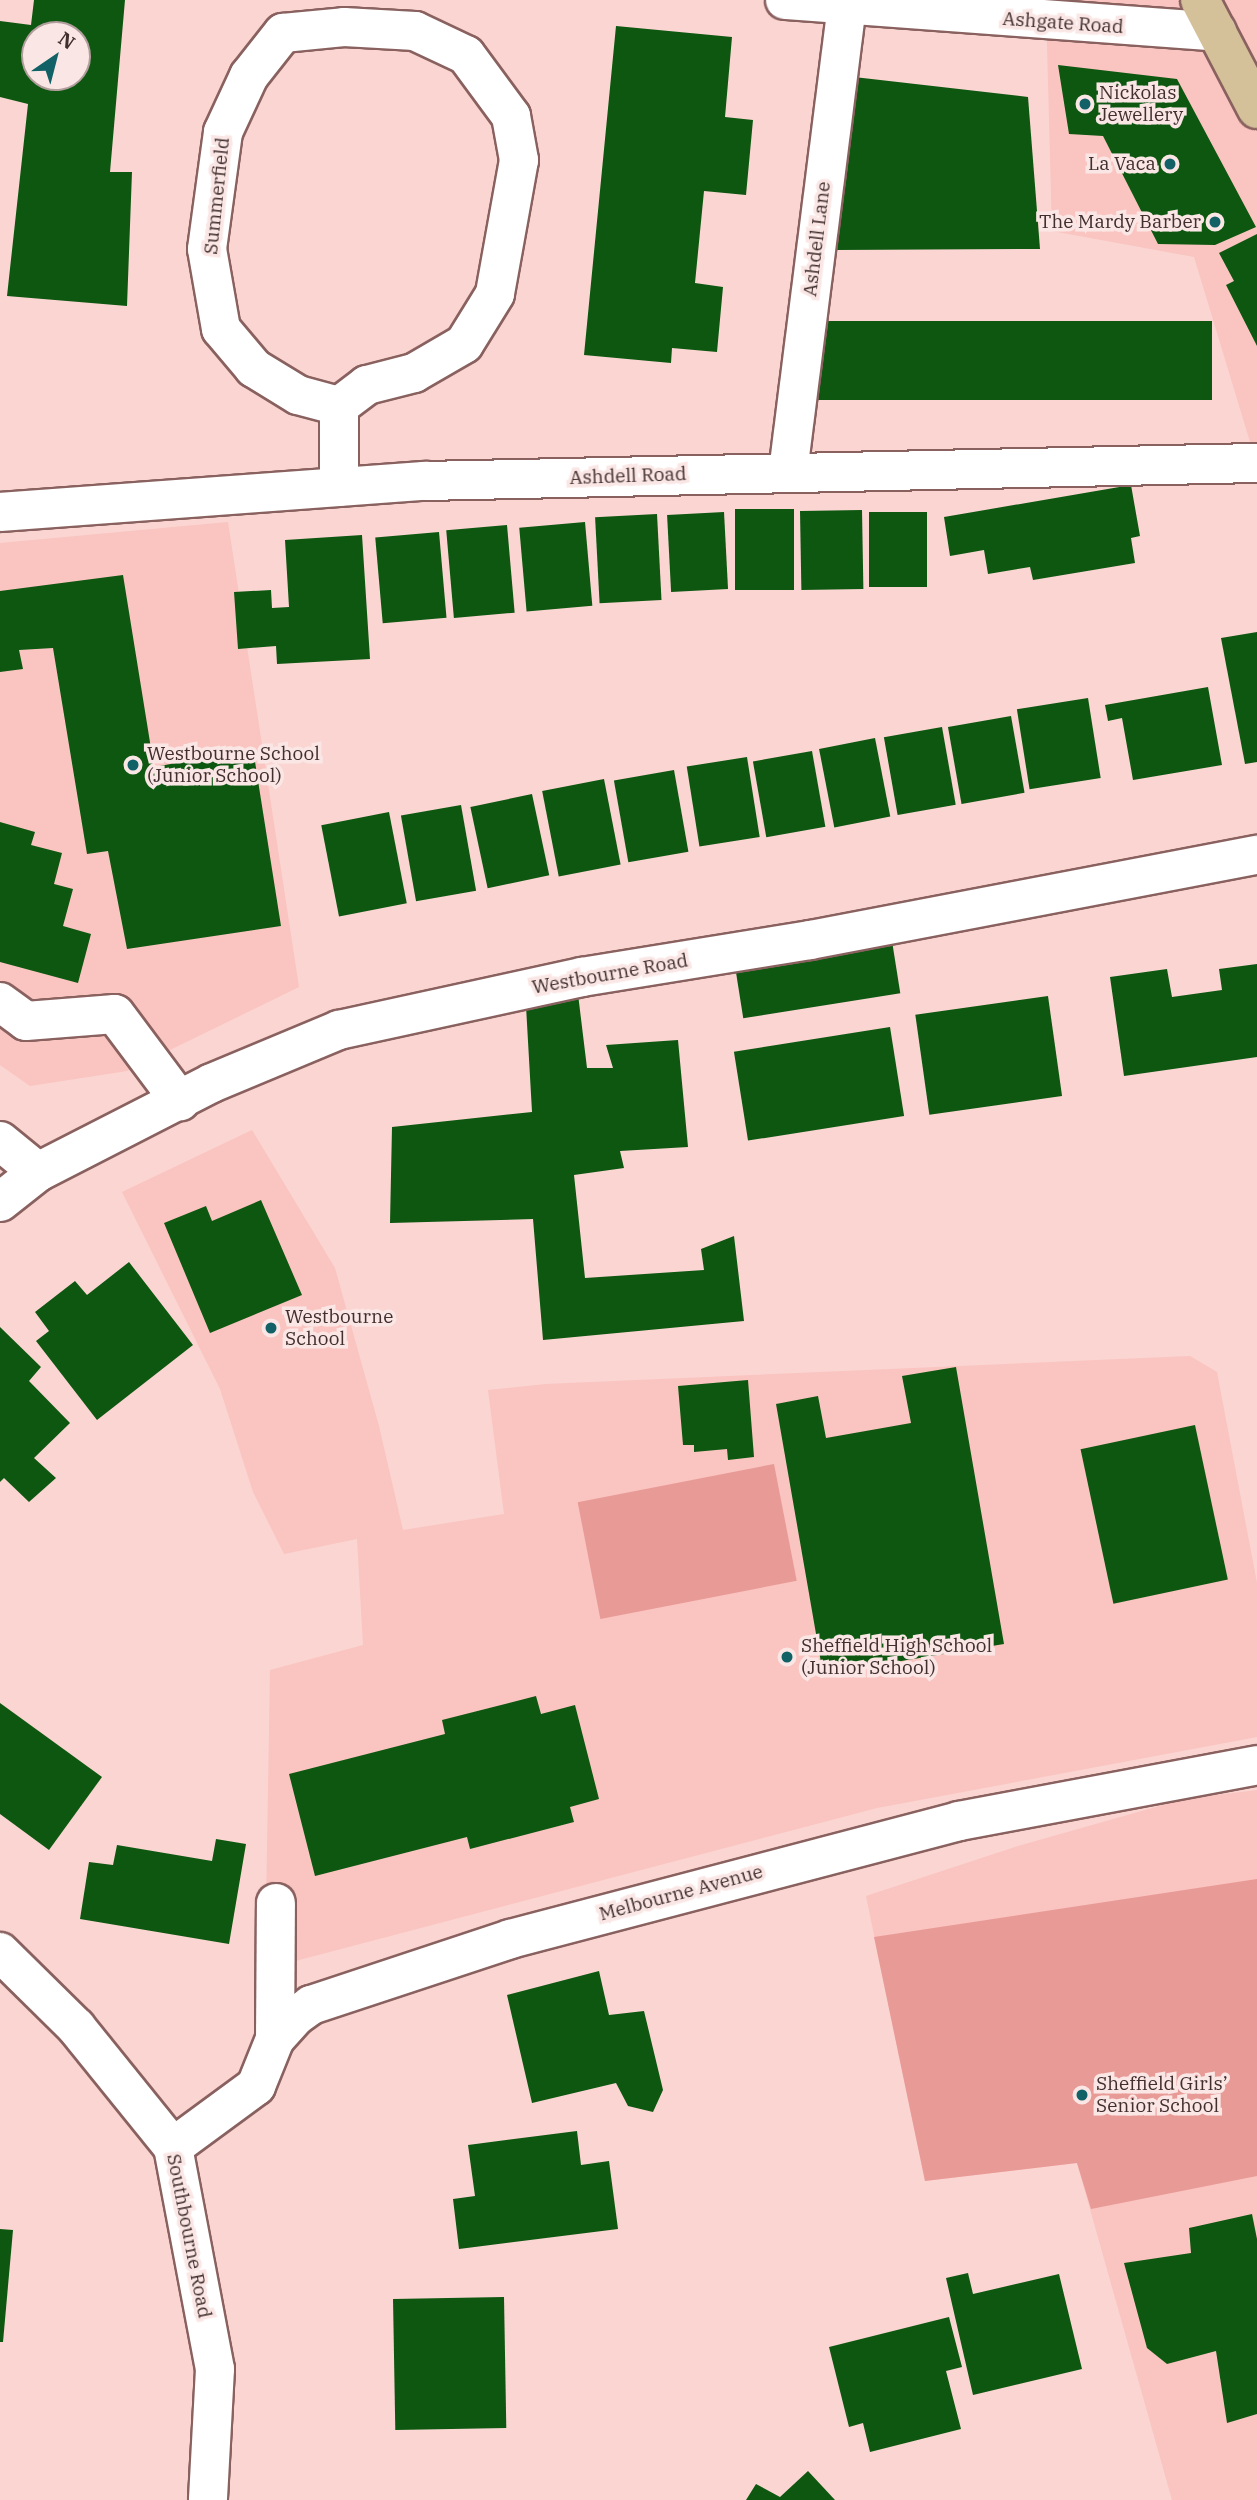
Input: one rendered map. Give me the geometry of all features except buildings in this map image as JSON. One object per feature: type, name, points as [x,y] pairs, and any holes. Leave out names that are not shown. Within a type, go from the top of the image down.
[{"type":"main road","points":[[1208,16],[1257,109]]},
{"type":"street","name":"Ashgate Road","points":[[785,0],[847,6],[1208,16]]},
{"type":"street","name":"Ashdell Lane","points":[[788,471],[847,6]]},
{"type":"street","name":"Summerfield","points":[[344,27],[415,31],[466,55],[511,116],[519,160],[495,294],[464,344],[414,373],[367,386],[340,406],[298,395],[254,368],[221,329],[207,249],[223,132],[249,76],[283,33],[344,27]]},
{"type":"street","points":[[339,487],[340,406]]},
{"type":"street","name":"Ashdell Road","points":[[0,512],[425,481],[788,471],[1257,463]]},
{"type":"street","name":"Westbourne Road","points":[[0,1202],[38,1172],[212,1083],[339,1030],[582,977],[810,940],[1257,855]]},
{"type":"street","points":[[0,1002],[26,1021],[115,1014],[180,1101]]},
{"type":"street","points":[[0,1141],[38,1172]]},
{"type":"street","name":"Melbourne Avenue","points":[[173,2147],[256,2086],[275,2039],[296,2016],[311,2006],[510,1938],[959,1821],[1257,1765]]},
{"type":"street","points":[[275,2039],[276,1903]]},
{"type":"street","name":"Southbourne Road","points":[[0,1952],[76,2027],[173,2147],[215,2369],[208,2500]]},
{"type":"shaded area","points":[[991,0],[1257,0],[1257,453],[1254,455],[1194,257],[1052,231],[1046,6]]},
{"type":"shaded area","name":"Westbourne School (Junior School)","points":[[228,522],[299,987],[127,1071],[30,1086],[0,1065],[0,543]]},
{"type":"shaded area","name":"Sheffield High School (Junior School)","points":[[252,1130],[335,1268],[379,1426],[403,1530],[504,1514],[488,1390],[546,1384],[1190,1356],[1217,1372],[1257,1583],[1257,1737],[877,1808],[265,1969],[270,1670],[363,1645],[357,1539],[284,1554],[253,1492],[220,1389],[122,1192]]},
{"type":"shaded area","points":[[774,1464],[797,1581],[600,1619],[578,1502]]},
{"type":"shaded area","name":"Sheffield Girls’ Senior School","points":[[1257,1790],[1257,2500],[1172,2500],[1077,2163],[925,2181],[866,1896],[1018,1846],[1184,1799]]},
{"type":"shaded area","points":[[1257,1879],[1257,2176],[1091,2209],[1077,2163],[925,2181],[874,1937]]},
{"type":"place","name":"Nickolas Jewellery","points":[[1085,104]]},
{"type":"place","name":"La Vaca","points":[[1170,164]]},
{"type":"place","name":"The Mardy Barber","points":[[1215,222]]},
{"type":"place","name":"Westbourne School (Junior School)","points":[[133,765]]},
{"type":"place","name":"Westbourne School","points":[[271,1328]]},
{"type":"place","name":"Sheffield High School (Junior School)","points":[[787,1657]]},
{"type":"place","name":"Sheffield Girls’ Senior School","points":[[1082,2095]]}]
